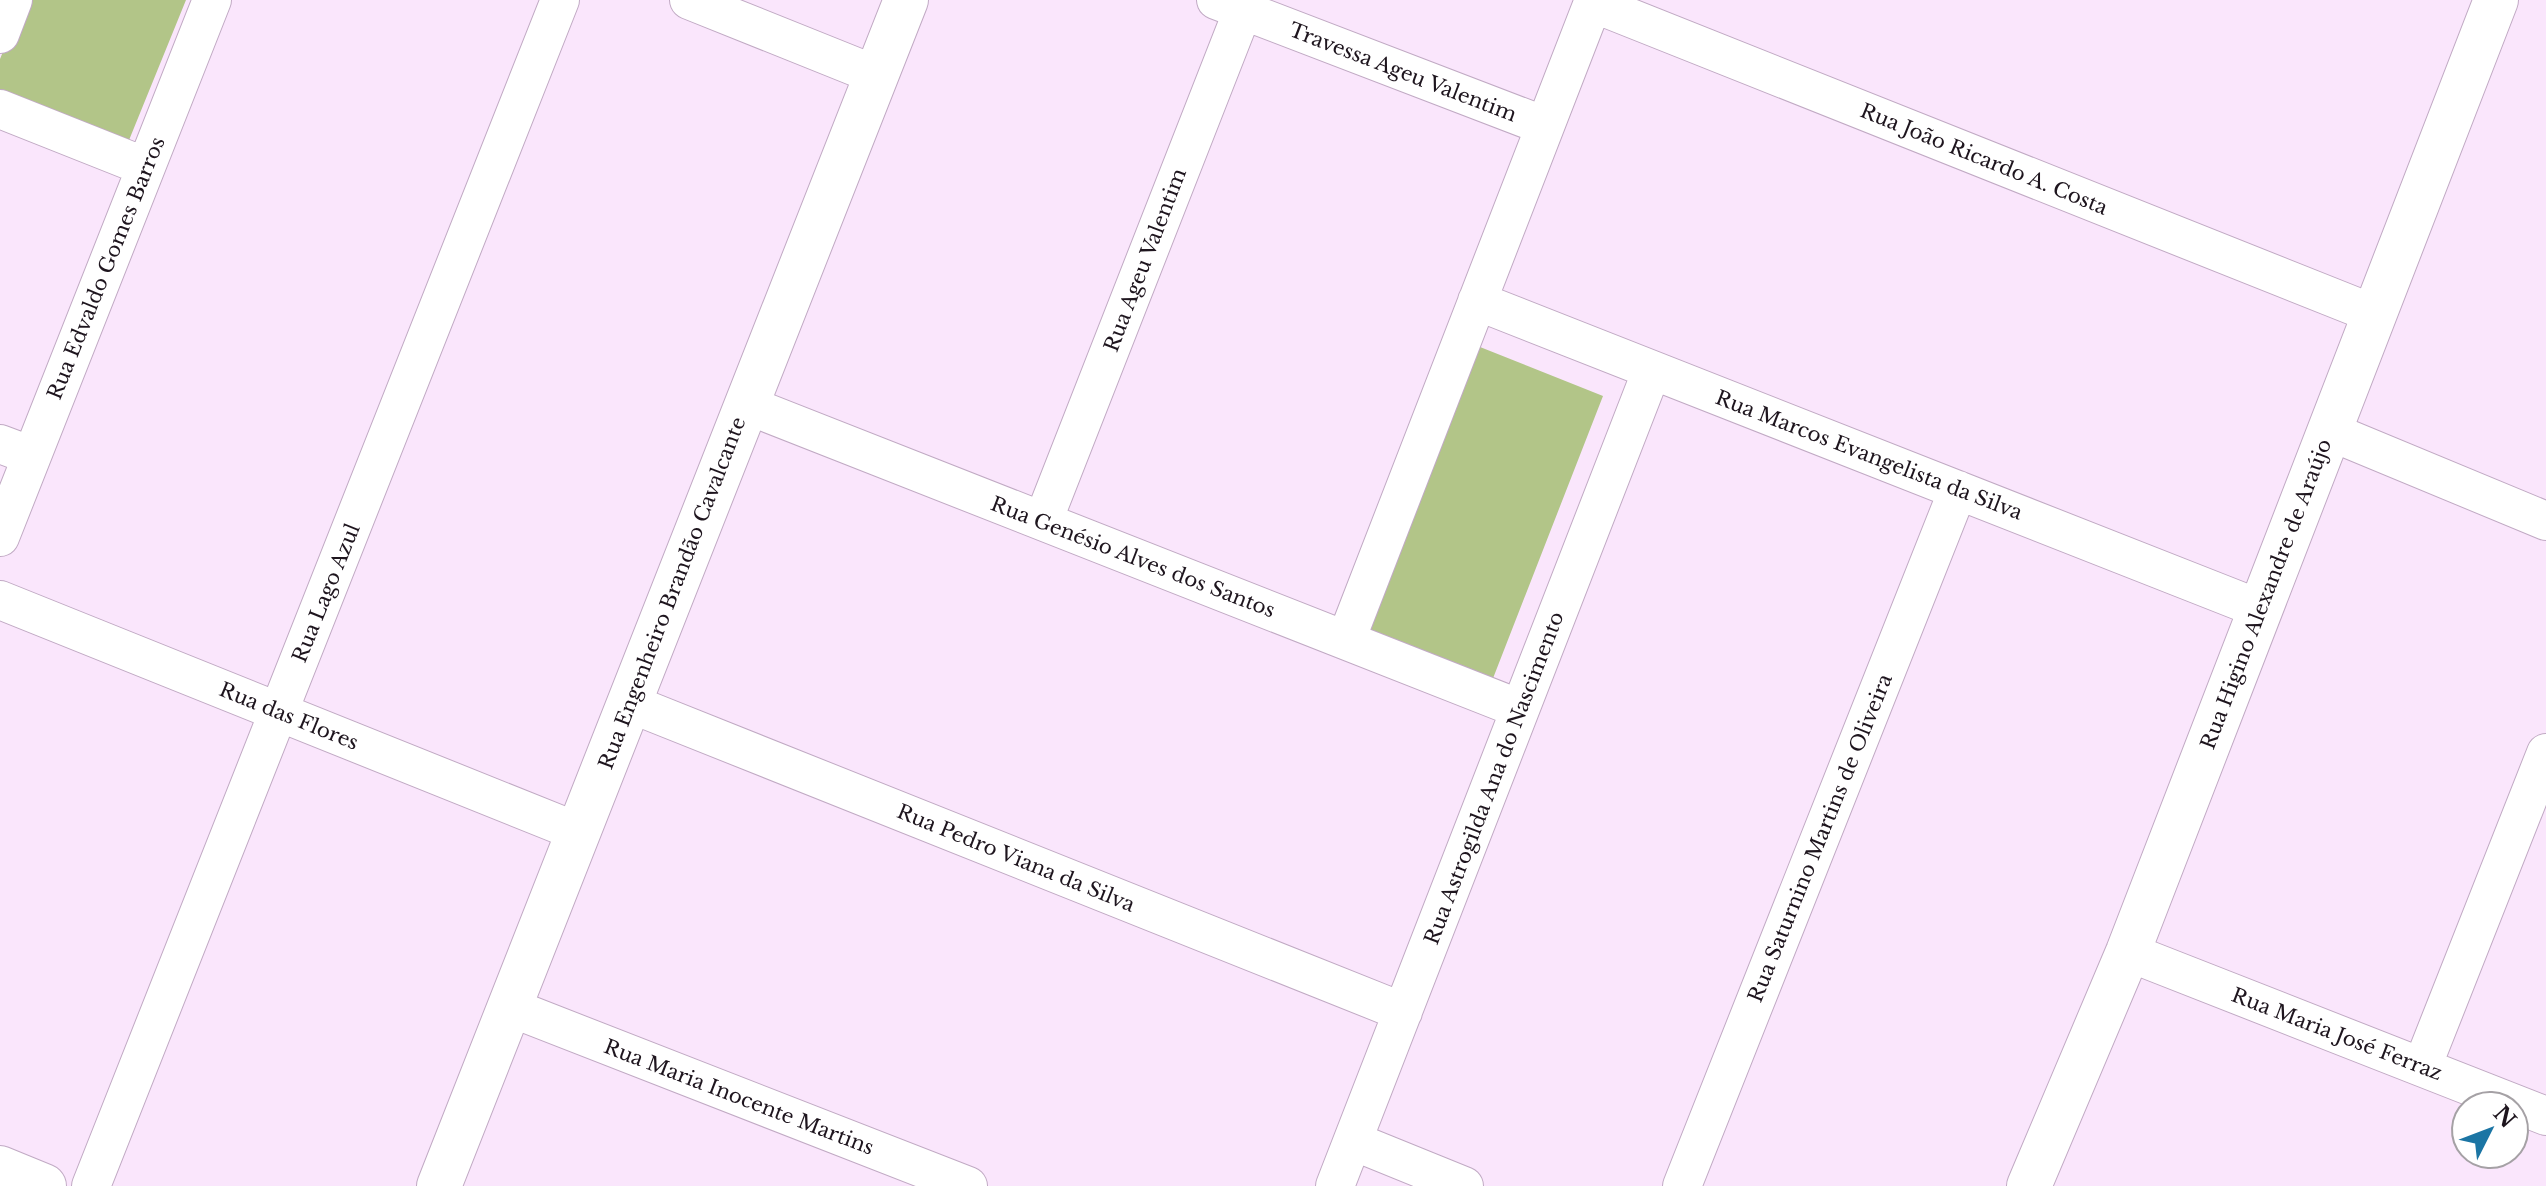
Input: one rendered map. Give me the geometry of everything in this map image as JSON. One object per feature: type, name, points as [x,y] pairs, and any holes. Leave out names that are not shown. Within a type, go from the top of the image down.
[{"type":"street","points":[[0,34],[13,0]]},
{"type":"street","name":"Rua Edvaldo Gomes Barros","points":[[0,537],[16,450],[146,167],[212,0]]},
{"type":"street","name":"Rua Lago Azul","points":[[91,1186],[560,0]]},
{"type":"street","points":[[689,0],[876,75]]},
{"type":"street","name":"Rua Engenheiro Brandão Cavalcante","points":[[439,1186],[906,0]]},
{"type":"street","points":[[1346,640],[1594,2]]},
{"type":"street","name":"Rua João Ricardo A. Costa","points":[[1594,2],[2374,314]]},
{"type":"street","name":"Travessa Ageu Valentim","points":[[1235,3],[1545,126]]},
{"type":"street","name":"Rua Ageu Valentim","points":[[1043,521],[1235,3]]},
{"type":"street","name":"Rua Higino Alexandre de Araújo","points":[[2029,1186],[2128,952],[2329,431],[2485,4]]},
{"type":"street","points":[[0,109],[146,167]]},
{"type":"street","name":"Rua Marcos Evangelista da Silva","points":[[1477,301],[2260,609]]},
{"type":"street","name":"Rua Astrogilda Ana do Nascimento","points":[[1335,1186],[1652,370]]},
{"type":"street","name":"Rua Genésio Alves dos Santos","points":[[747,405],[1520,709]]},
{"type":"street","points":[[2329,431],[2546,521]]},
{"type":"street","name":"Rua Saturnino Martins de Oliveira","points":[[1682,1186],[1958,490]]},
{"type":"street","name":"Rua das Flores","points":[[0,600],[578,832]]},
{"type":"street","name":"Rua Pedro Viana da Silva","points":[[629,703],[1403,1012]]},
{"type":"street","points":[[2422,1067],[2546,753]]},
{"type":"street","name":"Rua Maria José Ferraz","points":[[2128,952],[2546,1116]]},
{"type":"street","name":"Rua Maria Inocente Martins","points":[[509,1007],[968,1186]]},
{"type":"street","points":[[1353,1141],[1464,1186]]},
{"type":"street","points":[[0,1168],[44,1186]]},
{"type":"green space","points":[[24,0],[186,0],[125,150],[0,99],[0,59]]},
{"type":"green space","points":[[1475,345],[1603,396],[1490,686],[1362,636]]}]
